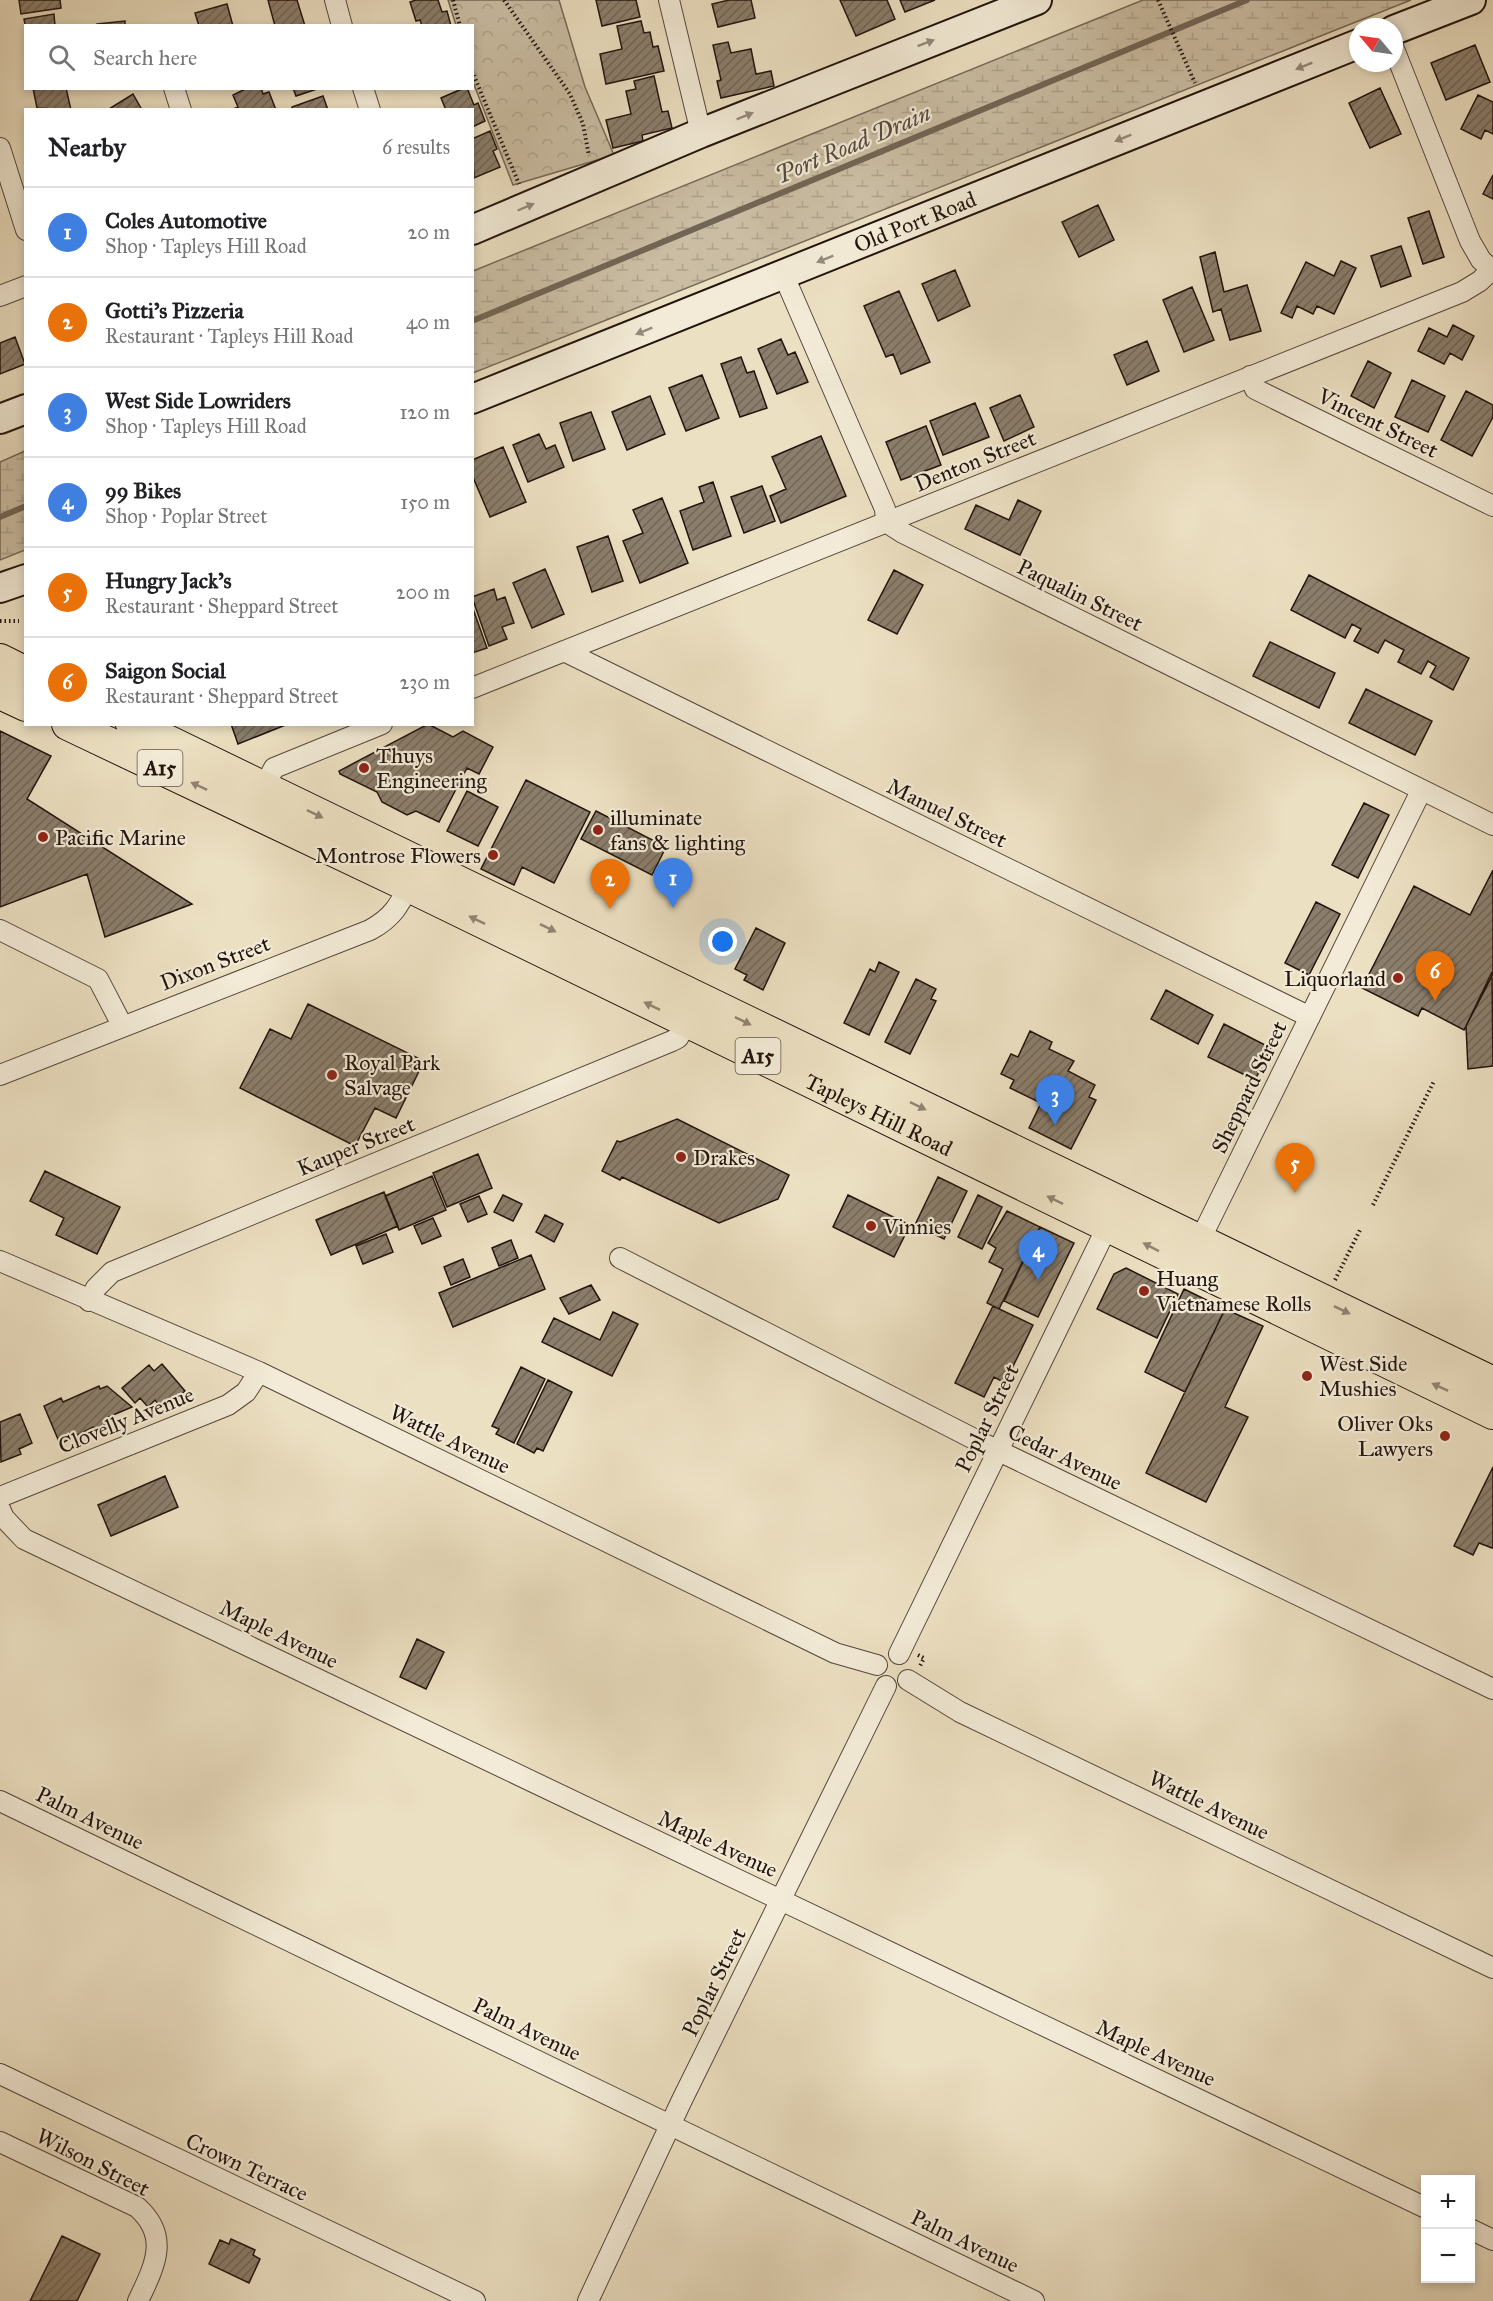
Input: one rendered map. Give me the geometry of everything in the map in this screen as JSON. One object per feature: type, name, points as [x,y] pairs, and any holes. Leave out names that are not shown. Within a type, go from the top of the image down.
[{"type":"main road","points":[[474,229],[701,133],[1037,0]]},
{"type":"main road","points":[[1403,26],[1471,0]]},
{"type":"main road","name":"Old Port Road","points":[[474,398],[784,276],[1349,48]]},
{"type":"main road","points":[[0,419],[24,410]]},
{"type":"main road","points":[[0,588],[24,580]]},
{"type":"main road","points":[[0,660],[24,672]]},
{"type":"main road","points":[[0,693],[24,704]]},
{"type":"main road","name":"Tapleys Hill Road","points":[[73,726],[257,800],[1491,1398]]},
{"type":"main road","name":"Tapleys Hill Road","points":[[135,726],[257,800]]},
{"type":"main road","name":"Tapleys Hill Road","points":[[1113,1214],[1199,1242],[1491,1398]]},
{"type":"street","points":[[335,0],[341,24]]},
{"type":"street","points":[[669,0],[701,133]]},
{"type":"street","points":[[1403,72],[1470,242],[1492,270]]},
{"type":"street","points":[[175,90],[180,108]]},
{"type":"street","points":[[364,90],[369,108]]},
{"type":"street","points":[[0,148],[24,224]]},
{"type":"street","name":"Denton Street","points":[[474,687],[1462,292],[1492,270]]},
{"type":"street","points":[[784,276],[885,509],[886,522]]},
{"type":"street","points":[[0,296],[24,287]]},
{"type":"street","name":"Vincent Street","points":[[1250,376],[1255,389],[1493,506]]},
{"type":"street","name":"Paqualin Street","points":[[886,522],[897,530],[1493,825]]},
{"type":"street","name":"Manuel Street","points":[[564,651],[1310,1017]]},
{"type":"street","points":[[257,800],[274,768],[377,726]]},
{"type":"street","name":"Sheppard Street","points":[[1199,1242],[1421,791]]},
{"type":"street","name":"Dixon Street","points":[[0,1074],[370,930],[387,921],[397,910],[415,876]]},
{"type":"street","points":[[0,930],[98,978],[122,1025]]},
{"type":"street","name":"Kauper Street","points":[[89,1302],[96,1288],[111,1272],[672,1041],[678,1038],[694,1012]]},
{"type":"street","name":"Poplar Street","points":[[899,1654],[1113,1214]]},
{"type":"street","name":"Cedar Avenue","points":[[620,1258],[998,1451],[1493,1689]]},
{"type":"street","name":"Wattle Avenue","points":[[0,1261],[89,1302],[259,1372],[835,1653],[877,1665]]},
{"type":"street","name":"Clovelly Avenue","points":[[0,1497],[228,1405],[246,1392],[259,1372]]},
{"type":"street","name":"Maple Avenue","points":[[0,1509],[4,1518],[24,1539],[1421,2206]]},
{"type":"street","points":[[888,1654],[899,1654],[910,1665],[908,1680],[896,1687],[886,1686],[877,1676],[877,1665],[888,1654]]},
{"type":"street","name":"Wattle Avenue","points":[[908,1680],[960,1712],[1493,1968]]},
{"type":"street","name":"Poplar Street","points":[[588,2301],[670,2125],[886,1686]]},
{"type":"street","name":"Palm Avenue","points":[[0,1801],[1034,2301]]},
{"type":"street","name":"Crown Terrace","points":[[0,2074],[475,2301]]},
{"type":"street","name":"Wilson Street","points":[[0,2142],[137,2207],[150,2218],[156,2233],[157,2252],[138,2301]]},
{"type":"street","points":[[1475,2231],[1493,2240]]},
{"type":"path","points":[[453,0],[459,24]]},
{"type":"path","points":[[504,0],[570,94],[583,124],[591,165]]},
{"type":"path","points":[[1159,2],[1199,92]]},
{"type":"path","points":[[474,76],[519,185]]},
{"type":"path","points":[[0,621],[19,621]]},
{"type":"path","points":[[1373,1205],[1434,1081]]},
{"type":"path","points":[[1333,1283],[1361,1228]]},
{"type":"green space","points":[[448,0],[559,0],[585,87],[614,155],[513,185],[474,85],[474,24],[456,24]]},
{"type":"green space","points":[[1143,0],[1411,0],[1366,18],[1349,18],[1349,25],[474,373],[474,271]]},
{"type":"green space","points":[[24,451],[24,550],[0,560],[0,462]]},
{"type":"building","points":[[19,0],[60,0],[61,8],[21,14]]},
{"type":"building","points":[[268,0],[297,0],[304,24],[274,24]]},
{"type":"building","points":[[438,0],[442,12],[447,11],[450,24],[421,24],[420,20],[416,21],[410,2]]},
{"type":"building","points":[[596,0],[636,0],[640,17],[602,26]]},
{"type":"building","points":[[729,0],[751,0],[755,18],[718,27],[712,4]]},
{"type":"building","points":[[840,0],[887,0],[895,19],[856,36]]},
{"type":"building","points":[[900,0],[935,0],[905,12]]},
{"type":"building","points":[[227,4],[232,24],[198,24],[195,13]]},
{"type":"building","points":[[54,14],[55,24],[25,24],[24,19]]},
{"type":"building","points":[[125,21],[125,24],[97,24]]},
{"type":"building","points":[[641,21],[644,33],[650,32],[653,47],[658,46],[664,71],[606,84],[600,54],[622,49],[617,26]]},
{"type":"building","points":[[728,42],[731,53],[751,49],[756,74],[771,71],[774,86],[721,98],[717,81],[721,80],[713,45]]},
{"type":"building","points":[[1475,45],[1490,82],[1446,100],[1431,63]]},
{"type":"building","points":[[654,76],[662,112],[668,111],[672,128],[642,135],[643,141],[613,148],[606,120],[631,114],[626,91],[636,89],[634,81]]},
{"type":"building","points":[[1380,88],[1401,134],[1370,148],[1349,103]]},
{"type":"building","points":[[33,90],[66,90],[71,108],[37,108]]},
{"type":"building","points":[[243,90],[262,90],[263,94],[269,92],[275,108],[236,108],[238,107],[233,95]]},
{"type":"building","points":[[294,90],[314,90],[296,96]]},
{"type":"building","points":[[459,90],[468,90],[474,105],[478,103],[485,121],[474,126],[474,108],[445,108],[441,98]]},
{"type":"building","points":[[133,94],[141,108],[111,108]]},
{"type":"building","points":[[1478,95],[1493,102],[1493,134],[1485,130],[1481,139],[1461,129]]},
{"type":"building","points":[[323,96],[327,108],[292,108]]},
{"type":"building","points":[[490,131],[497,149],[493,151],[500,167],[474,178],[474,138]]},
{"type":"building","points":[[1493,175],[1493,199],[1483,194]]},
{"type":"building","points":[[1098,205],[1114,240],[1079,257],[1062,222]]},
{"type":"building","points":[[1429,211],[1444,257],[1423,264],[1408,218]]},
{"type":"building","points":[[1401,246],[1411,276],[1381,287],[1371,256]]},
{"type":"building","points":[[1215,252],[1224,292],[1247,285],[1261,331],[1230,340],[1221,309],[1213,312],[1200,257]]},
{"type":"building","points":[[1341,261],[1356,268],[1334,314],[1317,306],[1313,314],[1297,306],[1292,318],[1281,313],[1306,262],[1334,276]]},
{"type":"building","points":[[955,270],[970,306],[938,321],[922,284]]},
{"type":"building","points":[[1192,287],[1214,340],[1184,352],[1163,300]]},
{"type":"building","points":[[899,291],[930,362],[901,374],[893,354],[886,357],[864,306]]},
{"type":"building","points":[[1453,325],[1474,336],[1462,360],[1450,353],[1444,364],[1418,351],[1429,328],[1447,337]]},
{"type":"building","points":[[15,337],[24,364],[0,374],[0,343]]},
{"type":"building","points":[[781,339],[788,355],[795,352],[808,382],[777,394],[758,349]]},
{"type":"building","points":[[1147,341],[1159,371],[1127,385],[1114,355]]},
{"type":"building","points":[[741,357],[747,373],[754,371],[767,408],[740,417],[721,364]]},
{"type":"building","points":[[1368,361],[1391,373],[1374,408],[1351,396]]},
{"type":"building","points":[[702,375],[719,418],[686,431],[669,388]]},
{"type":"building","points":[[1412,380],[1445,396],[1428,432],[1395,417]]},
{"type":"building","points":[[1466,391],[1493,405],[1493,417],[1472,456],[1441,440]]},
{"type":"building","points":[[1020,395],[1034,427],[1004,441],[990,408]]},
{"type":"building","points":[[650,396],[665,434],[627,450],[612,412]]},
{"type":"building","points":[[975,403],[989,437],[943,455],[930,421]]},
{"type":"building","points":[[591,412],[605,449],[573,461],[560,423]]},
{"type":"building","points":[[926,426],[941,465],[901,480],[886,442]]},
{"type":"building","points":[[539,434],[546,449],[555,445],[564,467],[528,482],[513,445]]},
{"type":"building","points":[[821,436],[846,496],[781,523],[770,496],[786,489],[772,457]]},
{"type":"building","points":[[503,447],[526,502],[490,517],[474,480],[474,459]]},
{"type":"building","points":[[713,482],[731,536],[693,550],[680,511],[704,502],[699,487]]},
{"type":"building","points":[[762,486],[775,521],[744,533],[731,497]]},
{"type":"building","points":[[662,498],[688,563],[640,583],[623,541],[643,533],[633,510]]},
{"type":"building","points":[[1018,500],[1041,511],[1020,555],[965,529],[976,505],[1009,520]]},
{"type":"building","points":[[608,536],[623,581],[592,592],[577,547]]},
{"type":"building","points":[[545,569],[564,614],[532,628],[513,583]]},
{"type":"building","points":[[894,570],[923,585],[897,634],[868,620]]},
{"type":"building","points":[[1309,575],[1469,658],[1453,690],[1430,677],[1436,666],[1428,661],[1421,674],[1398,662],[1404,650],[1385,640],[1378,653],[1354,641],[1361,629],[1352,624],[1345,638],[1291,610]]},
{"type":"building","points":[[494,589],[497,600],[505,597],[514,623],[502,627],[507,639],[489,646],[474,603],[474,596]]},
{"type":"building","points":[[474,612],[487,648],[474,652]]},
{"type":"building","points":[[1270,642],[1335,673],[1319,708],[1253,676]]},
{"type":"building","points":[[1366,689],[1432,721],[1415,755],[1349,723]]},
{"type":"building","points":[[232,726],[283,726],[238,744]]},
{"type":"building","points":[[424,726],[432,726],[453,737],[463,731],[493,747],[479,774],[467,768],[439,822],[416,811],[407,815],[382,802],[377,792],[340,774],[339,771]]},
{"type":"building","name":"Pacific Marine","points":[[0,731],[51,756],[27,799],[192,904],[105,937],[87,874],[0,907]]},
{"type":"building","points":[[526,780],[590,812],[554,883],[522,867],[514,885],[481,869]]},
{"type":"building","points":[[467,791],[498,807],[478,846],[447,831]]},
{"type":"building","points":[[1364,803],[1389,815],[1358,878],[1332,865]]},
{"type":"building","points":[[596,811],[666,847],[652,875],[581,839]]},
{"type":"building","points":[[1493,870],[1493,974],[1464,1030],[1422,1008],[1418,1016],[1362,988],[1414,886],[1470,915]]},
{"type":"building","points":[[1316,902],[1340,914],[1309,975],[1285,963]]},
{"type":"building","points":[[756,928],[785,943],[763,990],[744,980],[747,975],[735,969]]},
{"type":"building","points":[[879,962],[899,972],[869,1035],[844,1023],[870,969],[875,972]]},
{"type":"building","points":[[1492,972],[1493,1066],[1468,1069],[1466,1026]]},
{"type":"building","points":[[916,979],[936,989],[931,999],[936,1001],[910,1054],[885,1042]]},
{"type":"building","points":[[1166,990],[1213,1015],[1198,1044],[1151,1019]]},
{"type":"building","name":"Royal Park Salvage","points":[[308,1004],[424,1061],[396,1118],[375,1108],[355,1146],[240,1088],[270,1029],[291,1039]]},
{"type":"building","points":[[1224,1024],[1271,1048],[1255,1080],[1208,1057]]},
{"type":"building","points":[[1030,1031],[1052,1042],[1049,1049],[1074,1061],[1068,1071],[1095,1085],[1089,1097],[1096,1100],[1071,1149],[1029,1128],[1041,1103],[1010,1088],[1014,1080],[1001,1074],[1011,1054],[1018,1057]]},
{"type":"building","name":"Drakes","points":[[677,1119],[789,1175],[778,1199],[719,1223],[622,1177],[620,1180],[602,1171],[617,1141],[620,1142]]},
{"type":"building","points":[[478,1154],[492,1188],[447,1207],[433,1173]]},
{"type":"building","points":[[45,1171],[120,1207],[97,1254],[56,1235],[64,1218],[30,1201]]},
{"type":"building","points":[[432,1176],[446,1210],[399,1230],[385,1196]]},
{"type":"building","points":[[938,1177],[967,1191],[944,1239],[915,1225]]},
{"type":"building","points":[[384,1192],[398,1226],[331,1255],[316,1220]]},
{"type":"building","points":[[503,1195],[522,1204],[513,1221],[494,1212]]},
{"type":"building","name":"Vinnies","points":[[848,1195],[910,1225],[894,1257],[833,1227]]},
{"type":"building","points":[[978,1195],[1002,1207],[982,1249],[958,1237]]},
{"type":"building","points":[[479,1196],[487,1214],[468,1222],[460,1204]]},
{"type":"building","points":[[1007,1211],[1040,1227],[999,1309],[987,1303],[1003,1269],[989,1262],[996,1248],[988,1243]]},
{"type":"building","points":[[545,1215],[563,1224],[554,1242],[536,1232]]},
{"type":"building","points":[[433,1218],[441,1236],[422,1244],[414,1226]]},
{"type":"building","points":[[1040,1227],[1074,1243],[1038,1317],[1004,1301]]},
{"type":"building","points":[[386,1234],[393,1252],[363,1264],[356,1246]]},
{"type":"building","points":[[511,1240],[518,1258],[499,1266],[492,1248]]},
{"type":"building","points":[[531,1255],[545,1289],[453,1327],[439,1293]]},
{"type":"building","points":[[463,1259],[470,1277],[451,1285],[444,1267]]},
{"type":"building","points":[[1126,1268],[1178,1294],[1157,1338],[1097,1309],[1114,1274]]},
{"type":"building","points":[[591,1285],[600,1300],[569,1314],[560,1298]]},
{"type":"building","points":[[1184,1289],[1225,1309],[1185,1392],[1145,1372]]},
{"type":"building","points":[[993,1306],[1033,1325],[1005,1383],[994,1377],[984,1397],[955,1383]]},
{"type":"building","points":[[1225,1309],[1263,1326],[1225,1407],[1248,1417],[1206,1502],[1146,1473]]},
{"type":"building","points":[[613,1312],[638,1324],[612,1376],[542,1342],[554,1318],[600,1340]]},
{"type":"building","points":[[162,1364],[185,1391],[163,1410],[155,1400],[148,1407],[140,1398],[135,1403],[122,1388],[149,1365],[154,1371]]},
{"type":"building","points":[[521,1367],[545,1379],[514,1443],[496,1434],[499,1429],[492,1426]]},
{"type":"building","points":[[548,1380],[572,1392],[543,1451],[537,1448],[534,1453],[517,1444]]},
{"type":"building","points":[[99,1386],[100,1389],[107,1386],[132,1407],[106,1418],[108,1423],[94,1429],[93,1427],[60,1444],[44,1406],[61,1398],[63,1402]]},
{"type":"building","points":[[20,1414],[32,1443],[19,1449],[21,1454],[1,1462],[0,1422]]},
{"type":"building","points":[[1493,1467],[1493,1546],[1492,1548],[1479,1543],[1473,1555],[1454,1546]]},
{"type":"building","points":[[165,1476],[178,1507],[111,1536],[98,1505]]},
{"type":"building","points":[[417,1639],[444,1652],[426,1689],[400,1677]]},
{"type":"building","points":[[62,2236],[100,2254],[77,2301],[30,2301]]},
{"type":"building","points":[[231,2239],[255,2250],[253,2255],[260,2259],[249,2283],[209,2264],[220,2240],[229,2244]]},
{"type":"waterway","name":"Port Road Drain","points":[[474,320],[1247,0]]},
{"type":"waterway","name":"Port Road Drain","points":[[0,517],[24,507]]},
{"type":"place","name":"Thuys Engineering","points":[[364,768]]},
{"type":"place","name":"illuminate fans & lighting","points":[[598,830]]},
{"type":"place","name":"Pacific Marine","points":[[43,837]]},
{"type":"place","name":"Montrose Flowers","points":[[493,855]]},
{"type":"place","name":"Coles Automotive","points":[[673,908]]},
{"type":"place","name":"Gotti's Pizzeria","points":[[610,909]]},
{"type":"place","name":"Liquorland","points":[[1398,978]]},
{"type":"place","name":"Saigon Social","points":[[1435,1001]]},
{"type":"place","name":"Royal Park Salvage","points":[[332,1075]]},
{"type":"place","name":"West Side Lowriders","points":[[1055,1125]]},
{"type":"place","name":"Drakes","points":[[681,1157]]},
{"type":"place","name":"Hungry Jack's","points":[[1295,1193]]},
{"type":"place","name":"Vinnies","points":[[871,1226]]},
{"type":"place","name":"99 Bikes","points":[[1038,1280]]},
{"type":"place","name":"Huang Vietnamese Rolls","points":[[1144,1291]]},
{"type":"place","name":"West Side Mushies","points":[[1307,1376]]},
{"type":"place","name":"Oliver Oks Lawyers","points":[[1445,1436]]}]
